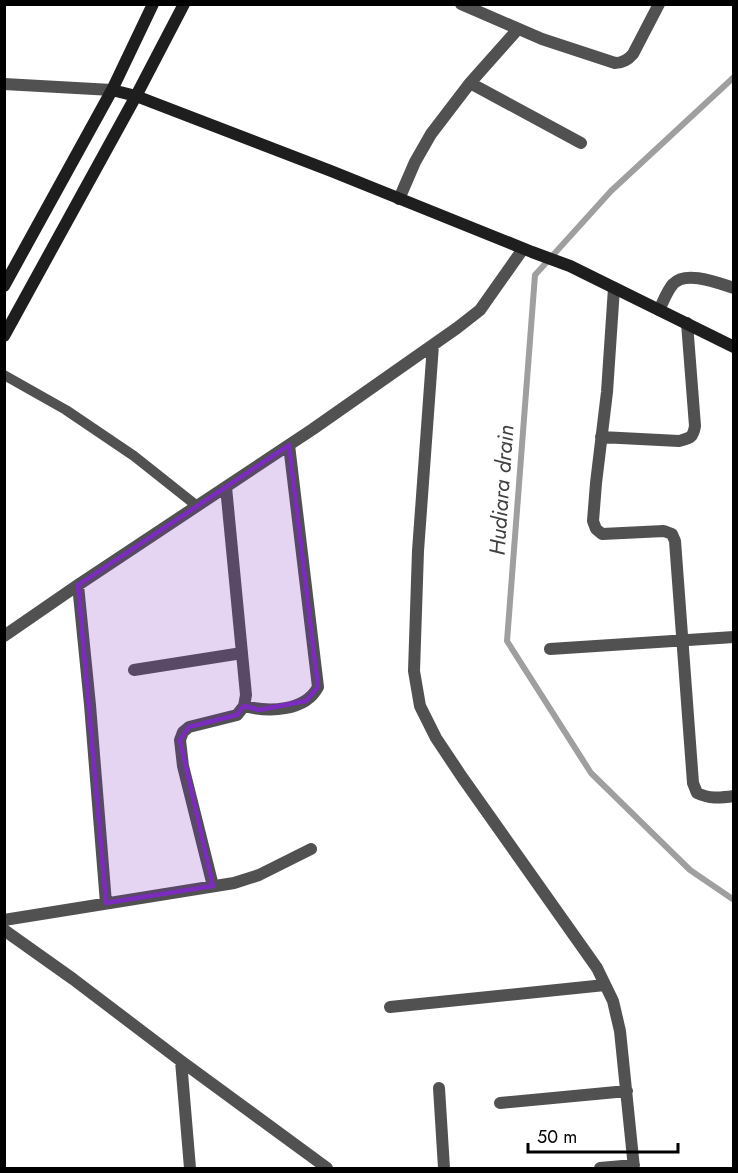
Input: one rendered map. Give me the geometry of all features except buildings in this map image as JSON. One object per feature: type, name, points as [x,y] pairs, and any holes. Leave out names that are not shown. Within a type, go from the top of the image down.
[{"type":"main road","points":[[4,286],[112,90],[153,4]]},
{"type":"main road","points":[[4,336],[184,4]]},
{"type":"main road","points":[[112,90],[136,96],[570,266],[734,347]]},
{"type":"street","points":[[461,4],[542,39],[615,63],[621,63],[633,54],[659,4]]},
{"type":"street","points":[[399,199],[415,162],[431,134],[470,83],[518,29]]},
{"type":"street","points":[[470,83],[581,143]]},
{"type":"street","points":[[4,84],[112,90]]},
{"type":"street","points":[[4,636],[290,445],[434,345],[480,310],[527,250]]},
{"type":"street","points":[[659,310],[674,284],[682,279],[697,278],[734,288]]},
{"type":"street","points":[[614,288],[607,392],[593,521],[596,529],[602,534],[664,531],[672,534],[675,541],[693,783],[697,793],[705,797],[734,796]]},
{"type":"street","points":[[601,437],[679,441],[694,434],[687,323]]},
{"type":"street","points":[[434,345],[418,551],[414,671],[420,706],[436,738],[597,968],[613,1001],[620,1031],[634,1167],[600,1168]]},
{"type":"street","points":[[244,706],[259,710],[290,707],[306,701],[314,695],[318,687],[290,445]]},
{"type":"street","points":[[213,886],[183,766],[180,740],[183,732],[189,727],[237,714],[244,706],[246,695],[226,487]]},
{"type":"street","points":[[78,585],[106,903]]},
{"type":"street","points":[[550,649],[734,637]]},
{"type":"street","points":[[135,670],[242,653]]},
{"type":"street","points":[[4,920],[234,883],[259,875],[311,849]]},
{"type":"street","points":[[4,930],[327,1168]]},
{"type":"street","points":[[390,1007],[604,985]]},
{"type":"street","points":[[181,1061],[190,1168]]},
{"type":"street","points":[[440,1088],[444,1168]]},
{"type":"street","points":[[500,1103],[627,1091]]},
{"type":"lane","points":[[4,375],[66,410],[134,456],[197,506]]},
{"type":"highlighted area","points":[[289,445],[318,687],[306,701],[259,710],[244,706],[237,715],[189,727],[180,740],[213,886],[106,903],[78,585]]},
{"type":"waterway","name":"Hudiara drain","points":[[734,77],[611,191],[535,275],[507,641],[591,773],[690,870],[734,900]]}]
